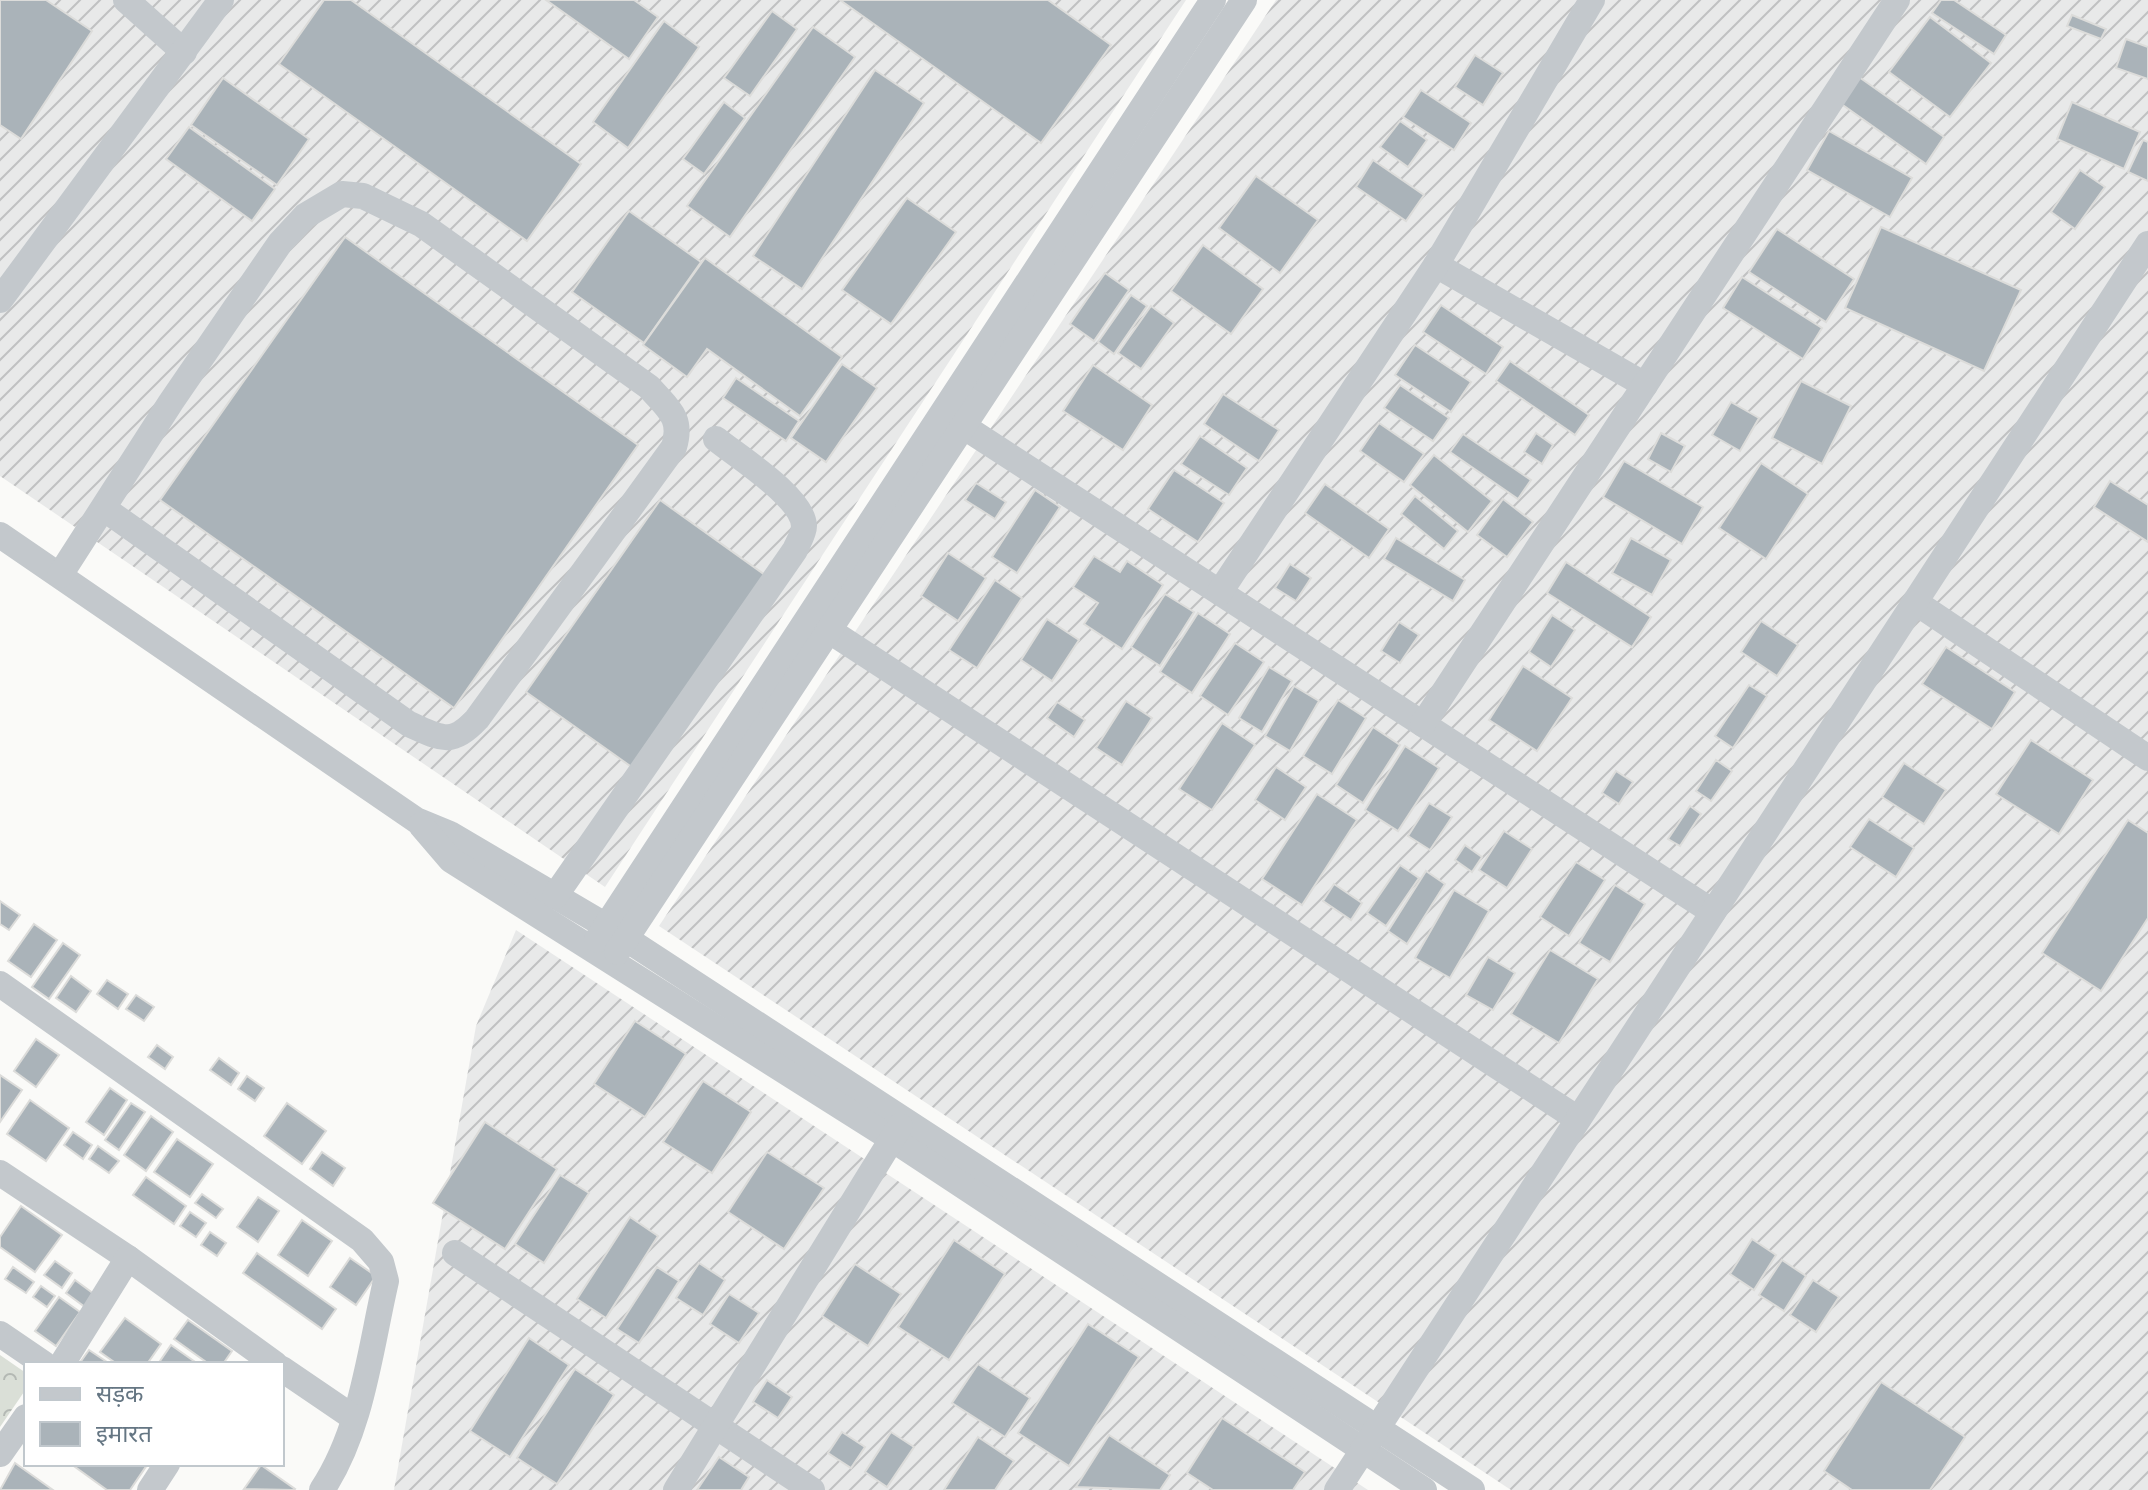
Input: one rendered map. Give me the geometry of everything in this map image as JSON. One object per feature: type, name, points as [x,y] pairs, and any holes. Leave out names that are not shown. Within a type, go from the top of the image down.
[{"type":"street","points":[[126,0],[184,52]]},
{"type":"street","points":[[0,300],[221,0]]},
{"type":"street","points":[[953,420],[1213,0]]},
{"type":"street","points":[[600,956],[953,420],[1244,0]]},
{"type":"street","points":[[1220,592],[1436,265],[1592,0]]},
{"type":"street","points":[[1423,724],[1897,0]]},
{"type":"street","points":[[60,575],[103,508],[280,243],[305,216],[342,194],[363,196],[421,224],[649,387],[674,415],[679,430],[674,447],[477,719],[462,735],[442,739],[409,724],[103,508]]},
{"type":"street","points":[[1337,1490],[2148,244]]},
{"type":"street","points":[[1436,265],[1645,385]]},
{"type":"street","points":[[953,420],[1713,912]]},
{"type":"street","points":[[555,896],[795,550],[804,528],[800,513],[785,494],[716,439]]},
{"type":"street","points":[[0,535],[416,820],[450,834],[617,933],[898,1130],[1370,1439],[1472,1490]]},
{"type":"street","points":[[1915,602],[2148,758]]},
{"type":"street","points":[[819,624],[1578,1119]]},
{"type":"street","points":[[416,820],[451,860],[600,956],[898,1130]]},
{"type":"street","points":[[0,984],[362,1240],[381,1262],[386,1281],[354,1418],[339,1464],[322,1490]]},
{"type":"street","points":[[676,1490],[717,1429],[898,1130]]},
{"type":"street","points":[[0,1173],[128,1258],[241,1354],[268,1362]]},
{"type":"street","points":[[455,1253],[812,1490]]},
{"type":"street","points":[[63,1362],[128,1258]]},
{"type":"street","points":[[0,1334],[41,1362]]},
{"type":"street","points":[[284,1370],[354,1418]]},
{"type":"street","points":[[0,1454],[24,1420]]},
{"type":"street","points":[[1370,1439],[1424,1490]]},
{"type":"street","points":[[150,1490],[166,1466]]},
{"type":"shaded area","points":[[0,0],[1186,0],[605,887],[0,476]]},
{"type":"shaded area","points":[[1276,0],[2148,0],[2148,1490],[1511,1490],[659,926]]},
{"type":"shaded area","points":[[516,930],[1368,1490],[394,1490],[476,1026]]},
{"type":"green space","points":[[0,1355],[24,1372],[24,1392],[0,1427]]},
{"type":"building","points":[[0,0],[46,0],[92,31],[21,139],[0,125]]},
{"type":"building","points":[[324,0],[351,0],[581,164],[527,241],[279,64]]},
{"type":"building","points":[[546,0],[634,0],[658,17],[629,59]]},
{"type":"building","points":[[840,0],[1048,0],[1111,45],[1041,143]]},
{"type":"building","points":[[1941,0],[1954,0],[2006,35],[1994,54],[1932,13]]},
{"type":"building","points":[[772,11],[797,29],[750,96],[724,78]]},
{"type":"building","points":[[2072,15],[2106,29],[2101,39],[2067,26]]},
{"type":"building","points":[[1930,17],[1991,63],[1950,117],[1889,72]]},
{"type":"building","points":[[664,21],[699,47],[628,148],[593,122]]},
{"type":"building","points":[[813,27],[855,57],[730,237],[687,206]]},
{"type":"building","points":[[2126,39],[2148,47],[2148,79],[2116,68]]},
{"type":"building","points":[[1475,55],[1503,73],[1483,105],[1455,87]]},
{"type":"building","points":[[875,70],[924,103],[802,289],[753,256]]},
{"type":"building","points":[[1859,77],[1944,137],[1926,164],[1840,103]]},
{"type":"building","points":[[223,78],[309,139],[277,185],[191,125]]},
{"type":"building","points":[[1421,90],[1471,123],[1454,150],[1403,117]]},
{"type":"building","points":[[724,102],[745,118],[704,174],[683,159]]},
{"type":"building","points":[[2072,102],[2140,132],[2124,169],[2057,139]]},
{"type":"building","points":[[1400,121],[1427,140],[1408,167],[1380,147]]},
{"type":"building","points":[[189,127],[275,189],[252,221],[166,159]]},
{"type":"building","points":[[1829,131],[1912,178],[1890,217],[1807,170]]},
{"type":"building","points":[[2143,140],[2148,142],[2148,181],[2128,172]]},
{"type":"building","points":[[1373,160],[1424,195],[1406,221],[1356,187]]},
{"type":"building","points":[[2080,170],[2105,187],[2075,229],[2051,212]]},
{"type":"building","points":[[1256,176],[1318,220],[1280,273],[1219,228]]},
{"type":"building","points":[[907,198],[956,232],[891,324],[842,290]]},
{"type":"building","points":[[629,211],[701,262],[644,343],[572,292]]},
{"type":"building","points":[[1881,227],[2021,290],[1984,371],[1845,308]]},
{"type":"building","points":[[1777,229],[1854,279],[1826,322],[1749,272]]},
{"type":"building","points":[[345,237],[638,445],[454,708],[160,500]]},
{"type":"building","points":[[1203,245],[1263,289],[1231,334],[1171,291]]},
{"type":"building","points":[[705,258],[842,357],[800,416],[707,349],[687,377],[643,345]]},
{"type":"building","points":[[1105,273],[1129,290],[1094,341],[1070,324]]},
{"type":"building","points":[[1742,277],[1822,328],[1803,359],[1723,308]]},
{"type":"building","points":[[1131,295],[1147,306],[1114,354],[1098,342]]},
{"type":"building","points":[[1441,305],[1503,347],[1486,374],[1423,332]]},
{"type":"building","points":[[1151,306],[1174,323],[1141,369],[1118,353]]},
{"type":"building","points":[[1415,345],[1471,382],[1451,412],[1395,375]]},
{"type":"building","points":[[1510,361],[1589,415],[1575,435],[1496,381]]},
{"type":"building","points":[[842,364],[877,388],[826,462],[791,438]]},
{"type":"building","points":[[1093,365],[1152,405],[1123,450],[1063,411]]},
{"type":"building","points":[[736,378],[799,421],[786,441],[723,398]]},
{"type":"building","points":[[1801,381],[1851,406],[1822,464],[1772,438]]},
{"type":"building","points":[[1400,385],[1449,418],[1433,441],[1384,408]]},
{"type":"building","points":[[1223,394],[1279,430],[1259,461],[1204,424]]},
{"type":"building","points":[[1731,402],[1759,418],[1740,451],[1712,435]]},
{"type":"building","points":[[1379,423],[1424,454],[1404,482],[1360,451]]},
{"type":"building","points":[[1536,433],[1553,445],[1542,464],[1524,452]]},
{"type":"building","points":[[1661,433],[1685,446],[1671,472],[1648,459]]},
{"type":"building","points":[[1463,434],[1531,480],[1518,499],[1450,452]]},
{"type":"building","points":[[1200,436],[1247,468],[1229,495],[1181,464]]},
{"type":"building","points":[[1434,455],[1492,501],[1468,532],[1410,485]]},
{"type":"building","points":[[1624,461],[1703,507],[1682,544],[1603,497]]},
{"type":"building","points":[[1761,463],[1808,494],[1766,559],[1719,528]]},
{"type":"building","points":[[1174,470],[1224,503],[1198,542],[1148,509]]},
{"type":"building","points":[[2110,481],[2148,505],[2148,542],[2094,507]]},
{"type":"building","points":[[976,483],[1006,502],[995,519],[965,500]]},
{"type":"building","points":[[1325,484],[1389,529],[1369,558],[1305,513]]},
{"type":"building","points":[[1035,490],[1060,507],[1017,573],[992,557]]},
{"type":"building","points":[[1415,496],[1458,531],[1444,549],[1401,514]]},
{"type":"building","points":[[1503,499],[1533,522],[1507,557],[1477,535]]},
{"type":"building","points":[[660,500],[768,577],[633,768],[526,692]]},
{"type":"building","points":[[1396,538],[1465,580],[1453,601],[1384,559]]},
{"type":"building","points":[[1631,538],[1671,560],[1652,595],[1612,573]]},
{"type":"building","points":[[948,553],[986,578],[958,621],[921,596]]},
{"type":"building","points":[[1094,556],[1120,572],[1127,561],[1163,585],[1122,649],[1084,624],[1098,603],[1073,587]]},
{"type":"building","points":[[1566,562],[1651,617],[1632,647],[1547,593]]},
{"type":"building","points":[[1290,564],[1311,578],[1296,601],[1275,588]]},
{"type":"building","points":[[995,580],[1022,598],[977,668],[949,650]]},
{"type":"building","points":[[1165,594],[1194,612],[1160,666],[1131,647]]},
{"type":"building","points":[[1198,613],[1230,634],[1192,693],[1160,672]]},
{"type":"building","points":[[1552,615],[1575,630],[1551,667],[1529,652]]},
{"type":"building","points":[[1047,619],[1079,640],[1052,681],[1021,660]]},
{"type":"building","points":[[1761,621],[1798,645],[1777,676],[1741,652]]},
{"type":"building","points":[[1399,622],[1419,635],[1400,663],[1381,651]]},
{"type":"building","points":[[1235,643],[1264,662],[1228,715],[1200,696]]},
{"type":"building","points":[[1946,647],[2015,692],[1992,729],[1922,684]]},
{"type":"building","points":[[1523,666],[1572,698],[1537,751],[1489,720]]},
{"type":"building","points":[[1269,667],[1292,681],[1262,732],[1239,718]]},
{"type":"building","points":[[1749,685],[1767,696],[1733,748],[1715,736]]},
{"type":"building","points":[[1294,686],[1319,701],[1290,751],[1265,736]]},
{"type":"building","points":[[1338,700],[1366,718],[1332,774],[1303,756]]},
{"type":"building","points":[[1126,701],[1152,718],[1122,765],[1096,748]]},
{"type":"building","points":[[1057,702],[1085,720],[1074,737],[1047,718]]},
{"type":"building","points":[[1222,723],[1255,745],[1212,810],[1179,789]]},
{"type":"building","points":[[1373,727],[1400,745],[1363,803],[1336,785]]},
{"type":"building","points":[[2031,740],[2093,780],[2059,834],[1996,794]]},
{"type":"building","points":[[1405,746],[1439,768],[1398,831],[1365,810]]},
{"type":"building","points":[[1716,760],[1732,771],[1711,801],[1696,791]]},
{"type":"building","points":[[1904,763],[1946,790],[1924,824],[1882,797]]},
{"type":"building","points":[[1276,767],[1306,787],[1285,820],[1255,800]]},
{"type":"building","points":[[1616,771],[1633,782],[1619,804],[1602,793]]},
{"type":"building","points":[[1317,794],[1357,820],[1302,905],[1262,879]]},
{"type":"building","points":[[1429,803],[1452,817],[1430,850],[1408,836]]},
{"type":"building","points":[[1690,806],[1701,814],[1680,846],[1668,839]]},
{"type":"building","points":[[1869,819],[1914,848],[1896,877],[1850,847]]},
{"type":"building","points":[[2128,820],[2148,833],[2148,918],[2101,991],[2042,953]]},
{"type":"building","points":[[1504,831],[1532,849],[1507,888],[1479,870]]},
{"type":"building","points":[[1465,845],[1482,857],[1472,872],[1455,860]]},
{"type":"building","points":[[1576,862],[1605,880],[1569,936],[1540,917]]},
{"type":"building","points":[[1400,865],[1419,878],[1386,926],[1367,913]]},
{"type":"building","points":[[1426,871],[1445,884],[1407,944],[1388,931]]},
{"type":"building","points":[[1334,884],[1362,903],[1351,920],[1323,901]]},
{"type":"building","points":[[1615,885],[1645,904],[1610,962],[1579,943]]},
{"type":"building","points":[[1454,890],[1489,911],[1450,978],[1415,958]]},
{"type":"building","points":[[0,901],[20,915],[9,930],[0,924]]},
{"type":"building","points":[[34,924],[57,940],[31,977],[8,961]]},
{"type":"building","points":[[63,943],[80,955],[49,999],[32,987]]},
{"type":"building","points":[[1550,950],[1598,979],[1559,1043],[1511,1014]]},
{"type":"building","points":[[1488,957],[1515,973],[1493,1010],[1466,995]]},
{"type":"building","points":[[71,976],[91,991],[76,1012],[56,998]]},
{"type":"building","points":[[107,980],[128,994],[118,1009],[97,994]]},
{"type":"building","points":[[136,995],[154,1007],[144,1021],[126,1009]]},
{"type":"building","points":[[635,1021],[686,1054],[645,1117],[594,1084]]},
{"type":"building","points":[[36,1039],[59,1055],[36,1087],[14,1071]]},
{"type":"building","points":[[157,1045],[173,1057],[165,1069],[148,1057]]},
{"type":"building","points":[[219,1058],[239,1073],[231,1085],[210,1070]]},
{"type":"building","points":[[0,1075],[22,1090],[0,1122]]},
{"type":"building","points":[[247,1076],[264,1088],[255,1101],[238,1089]]},
{"type":"building","points":[[703,1081],[751,1112],[712,1173],[663,1142]]},
{"type":"building","points":[[110,1088],[127,1100],[104,1135],[86,1122]]},
{"type":"building","points":[[30,1100],[69,1128],[46,1161],[7,1134]]},
{"type":"building","points":[[131,1103],[145,1112],[119,1150],[105,1140]]},
{"type":"building","points":[[287,1103],[326,1131],[302,1164],[264,1136]]},
{"type":"building","points":[[151,1116],[173,1132],[146,1171],[124,1155]]},
{"type":"building","points":[[485,1122],[557,1169],[505,1249],[433,1203]]},
{"type":"building","points":[[73,1132],[92,1145],[83,1159],[64,1145]]},
{"type":"building","points":[[177,1139],[213,1164],[190,1197],[154,1172]]},
{"type":"building","points":[[98,1146],[119,1161],[109,1173],[89,1159]]},
{"type":"building","points":[[322,1152],[345,1168],[333,1186],[310,1169]]},
{"type":"building","points":[[767,1152],[824,1188],[784,1249],[728,1212]]},
{"type":"building","points":[[560,1175],[589,1193],[544,1263],[515,1244]]},
{"type":"building","points":[[146,1177],[186,1206],[174,1224],[133,1195]]},
{"type":"building","points":[[202,1194],[223,1209],[216,1218],[195,1203]]},
{"type":"building","points":[[258,1197],[279,1211],[258,1242],[237,1227]]},
{"type":"building","points":[[21,1206],[62,1235],[35,1272],[0,1247],[0,1237]]},
{"type":"building","points":[[190,1212],[206,1223],[196,1237],[180,1226]]},
{"type":"building","points":[[630,1217],[658,1236],[606,1318],[577,1299]]},
{"type":"building","points":[[302,1220],[332,1241],[308,1276],[278,1255]]},
{"type":"building","points":[[210,1232],[226,1243],[217,1256],[201,1245]]},
{"type":"building","points":[[1752,1239],[1776,1255],[1754,1290],[1730,1274]]},
{"type":"building","points":[[954,1240],[1005,1274],[949,1360],[898,1327]]},
{"type":"building","points":[[257,1253],[336,1309],[322,1329],[243,1273]]},
{"type":"building","points":[[350,1258],[376,1276],[356,1305],[330,1287]]},
{"type":"building","points":[[1782,1260],[1806,1276],[1784,1311],[1759,1295]]},
{"type":"building","points":[[55,1261],[72,1273],[62,1288],[44,1275]]},
{"type":"building","points":[[699,1263],[725,1280],[703,1315],[676,1298]]},
{"type":"building","points":[[855,1264],[901,1294],[868,1346],[822,1316]]},
{"type":"building","points":[[13,1267],[34,1282],[26,1293],[5,1279]]},
{"type":"building","points":[[657,1267],[679,1281],[639,1343],[617,1329]]},
{"type":"building","points":[[75,1280],[94,1294],[85,1307],[66,1293]]},
{"type":"building","points":[[1813,1280],[1839,1297],[1816,1332],[1790,1315]]},
{"type":"building","points":[[41,1286],[55,1296],[47,1307],[33,1297]]},
{"type":"building","points":[[729,1294],[759,1313],[739,1343],[710,1324]]},
{"type":"building","points":[[59,1297],[80,1312],[56,1346],[35,1331]]},
{"type":"building","points":[[125,1318],[161,1344],[148,1362],[114,1362],[100,1352]]},
{"type":"building","points":[[188,1320],[232,1351],[224,1362],[206,1362],[174,1339]]},
{"type":"building","points":[[1088,1324],[1139,1357],[1069,1466],[1018,1433]]},
{"type":"building","points":[[529,1338],[569,1365],[510,1457],[470,1431]]},
{"type":"building","points":[[171,1345],[195,1362],[159,1362]]},
{"type":"building","points":[[89,1350],[107,1362],[80,1362]]},
{"type":"building","points":[[978,1364],[1030,1398],[1005,1437],[952,1403]]},
{"type":"building","points":[[575,1369],[614,1395],[557,1484],[517,1458]]},
{"type":"building","points":[[767,1380],[792,1397],[778,1418],[753,1402]]},
{"type":"building","points":[[1881,1382],[1965,1437],[1930,1490],[1852,1490],[1824,1471]]},
{"type":"building","points":[[1222,1418],[1305,1472],[1293,1490],[1213,1490],[1187,1473]]},
{"type":"building","points":[[842,1432],[865,1447],[851,1468],[828,1453]]},
{"type":"building","points":[[891,1432],[914,1447],[887,1487],[865,1472]]},
{"type":"building","points":[[1109,1435],[1170,1475],[1160,1490],[1076,1487]]},
{"type":"building","points":[[978,1437],[1014,1461],[995,1490],[944,1490]]},
{"type":"building","points":[[719,1457],[749,1477],[741,1490],[697,1490]]},
{"type":"building","points":[[15,1463],[53,1490],[0,1490]]},
{"type":"building","points":[[74,1466],[146,1466],[130,1490],[107,1490]]},
{"type":"building","points":[[262,1466],[295,1489],[294,1490],[244,1489]]}]
